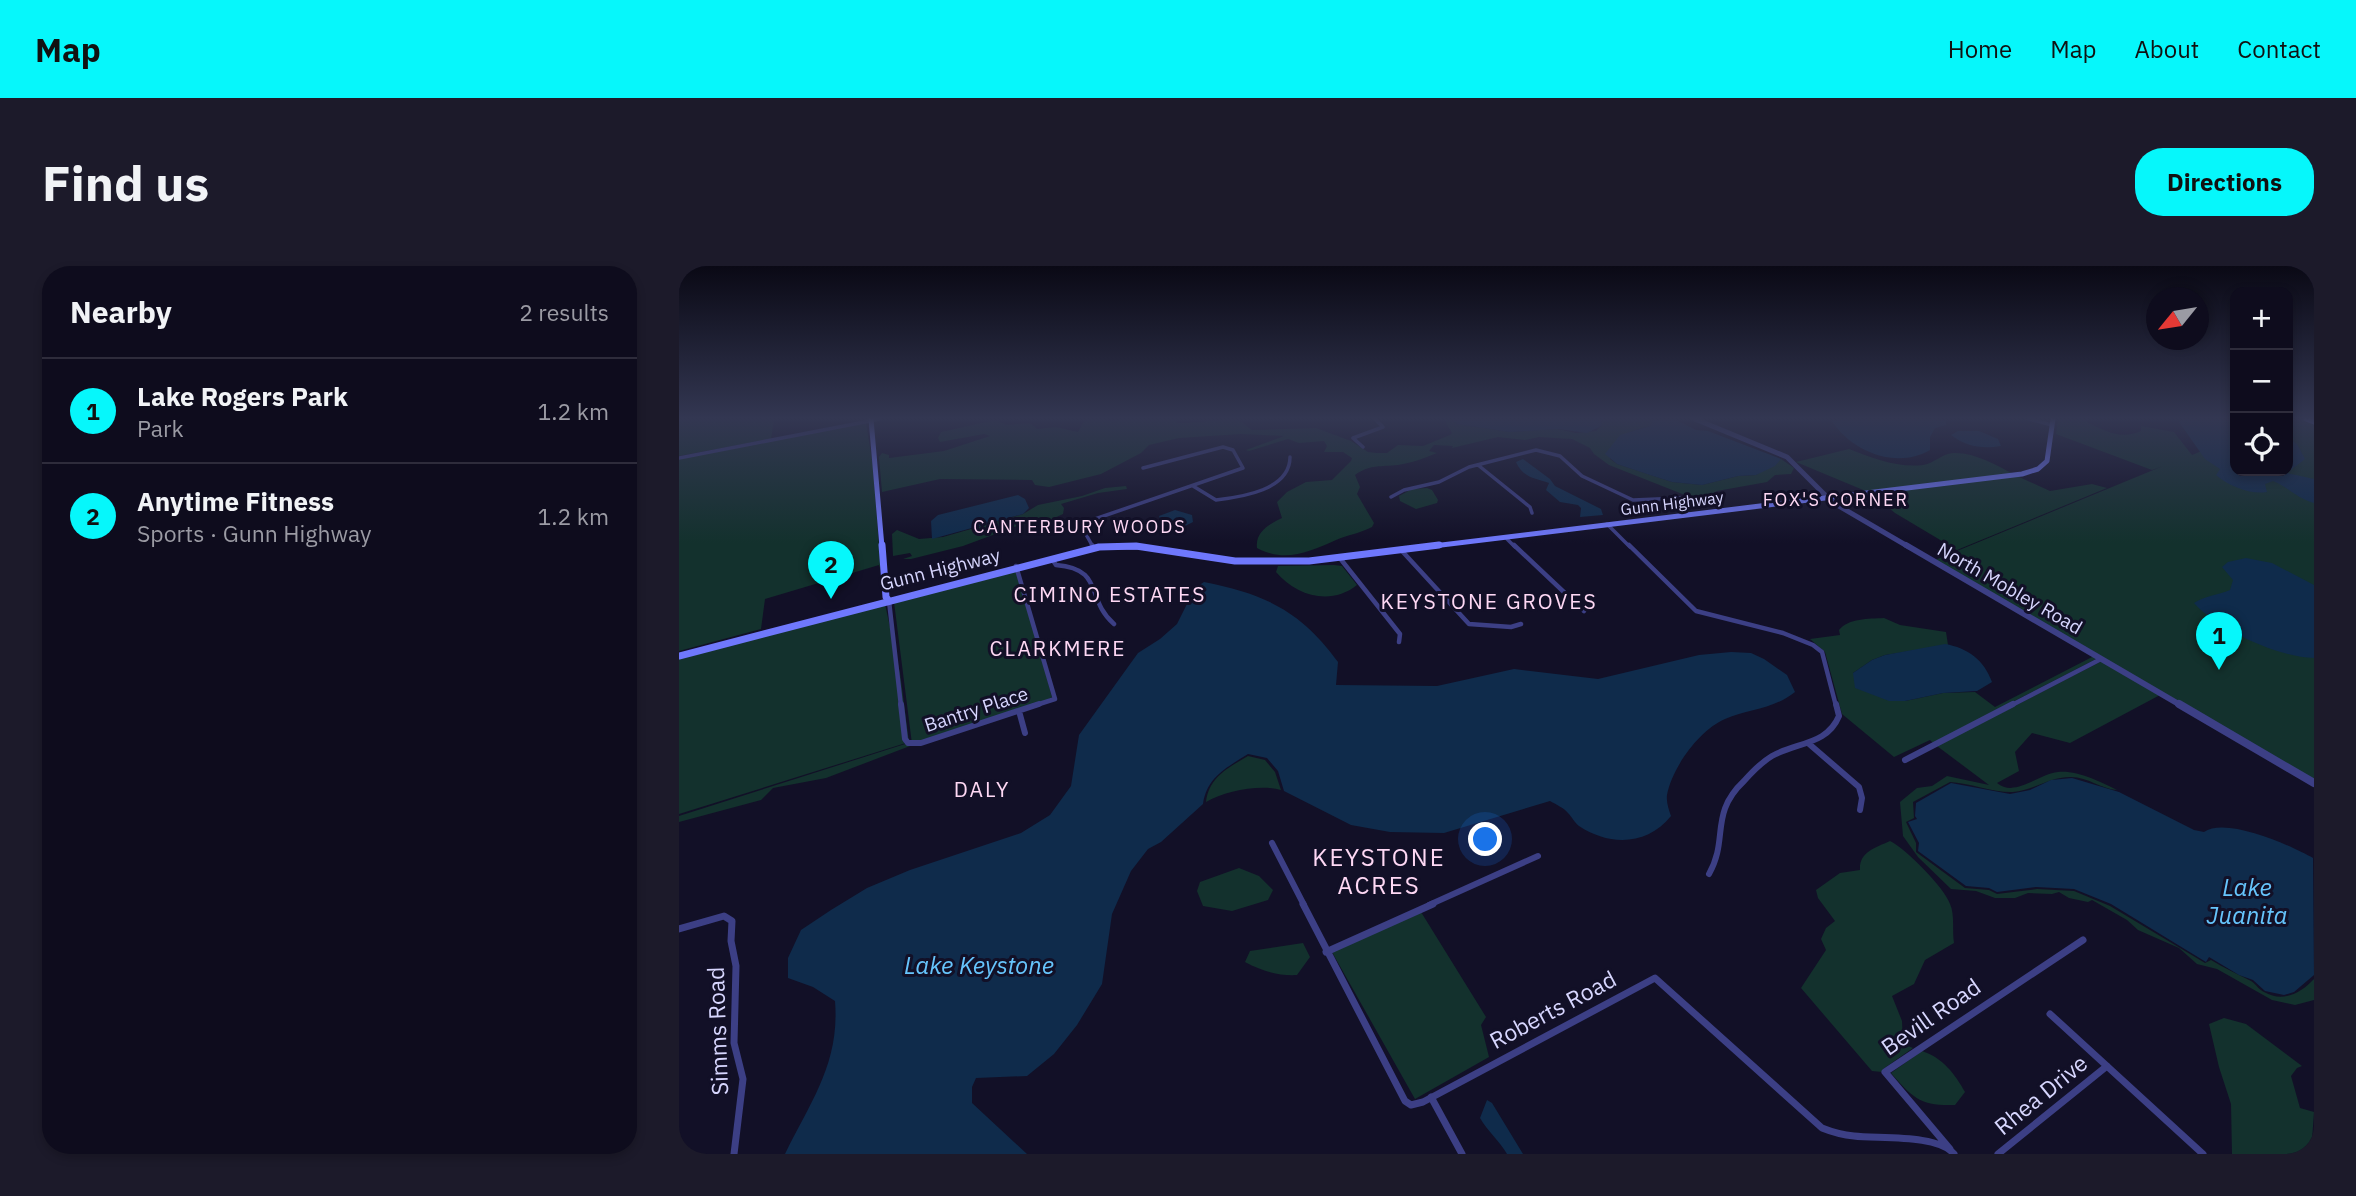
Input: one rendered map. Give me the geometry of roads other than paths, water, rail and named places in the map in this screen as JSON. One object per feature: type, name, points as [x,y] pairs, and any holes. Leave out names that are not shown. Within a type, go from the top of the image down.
[{"type":"main road","points":[[875,460],[889,598]]},
{"type":"main road","name":"Gunn Highway","points":[[679,654],[1094,547],[1136,546],[1214,558],[1300,561],[1507,539],[1691,510],[1826,498],[2029,472],[2041,467],[2047,460]]},
{"type":"main road","name":"Gunn Highway","points":[[889,598],[1094,547]]},
{"type":"main road","points":[[981,570],[994,572]]},
{"type":"street","points":[[1143,468],[1171,460]]},
{"type":"street","points":[[1094,547],[1083,530],[1092,520],[1243,468],[1239,460]]},
{"type":"street","points":[[1193,486],[1216,500],[1238,496],[1280,480],[1290,468],[1290,460]]},
{"type":"street","points":[[1391,497],[1404,490],[1439,482],[1462,469],[1496,460]]},
{"type":"street","points":[[1565,460],[1582,476],[1619,495],[1640,501],[1680,498],[1691,510]]},
{"type":"street","name":"North Mobley Road","points":[[1790,460],[1826,498],[2314,783]]},
{"type":"street","points":[[1478,465],[1529,507],[1532,513]]},
{"type":"street","points":[[1607,524],[1696,611],[1714,618],[1805,640],[1820,648],[1839,716],[1830,731],[1808,743],[1788,748],[1768,758],[1728,797],[1722,813],[1717,861],[1709,874]]},
{"type":"street","points":[[1507,539],[1584,611]]},
{"type":"street","points":[[1402,551],[1469,624],[1511,627],[1521,624]]},
{"type":"street","points":[[1339,557],[1400,635],[1399,642]]},
{"type":"street","points":[[1052,559],[1056,565],[1076,567],[1085,572],[1102,611],[1114,624]]},
{"type":"street","name":"Bantry Place","points":[[889,598],[906,741],[921,743],[1055,699],[1016,567]]},
{"type":"street","points":[[1905,760],[2101,659]]},
{"type":"street","points":[[1019,711],[1025,733]]},
{"type":"street","points":[[1808,743],[1859,787],[1862,798],[1860,810]]},
{"type":"street","points":[[1272,843],[1405,1101],[1417,1105],[1431,1097],[1462,1154]]},
{"type":"street","points":[[1327,951],[1538,856]]},
{"type":"street","name":"Simms Road","points":[[679,929],[724,916],[732,921],[731,941],[736,966],[733,1043],[743,1079],[734,1154]]},
{"type":"street","name":"Bevill Road","points":[[1952,1152],[1885,1072],[2083,940]]},
{"type":"street","name":"Roberts Road","points":[[1431,1097],[1655,978],[1822,1128],[1839,1136],[1857,1139],[1906,1138],[1952,1152]]},
{"type":"street","name":"Rhea Drive","points":[[2050,1014],[2203,1154]]},
{"type":"street","name":"Rhea Drive","points":[[1998,1154],[2107,1066]]},
{"type":"water","points":[[1525,460],[1555,486],[1601,509],[1603,515],[1580,517],[1581,508],[1578,505],[1560,502],[1546,490],[1549,483],[1530,477],[1516,462]]},
{"type":"water","points":[[1613,460],[1780,460],[1775,466],[1756,475],[1738,476],[1702,485],[1672,482]]},
{"type":"water","points":[[2207,460],[2230,460],[2230,476],[2293,474],[2314,479],[2314,503],[2273,481],[2265,484],[2267,492],[2261,493],[2240,489],[2216,475],[2220,469]]},
{"type":"water","points":[[2293,460],[2303,460],[2293,468]]},
{"type":"water","points":[[1018,495],[1025,499],[1029,508],[1023,514],[932,539],[931,521],[938,515]]},
{"type":"water","points":[[1175,510],[1192,515],[1193,522],[1181,528],[1162,525],[1159,516]]},
{"type":"water","points":[[2246,558],[2272,563],[2314,585],[2314,658],[2283,653],[2249,640],[2218,623],[2194,603],[2230,590],[2233,580],[2222,567],[2228,562]]},
{"type":"water","name":"Lake Keystone","points":[[1204,582],[1245,592],[1280,607],[1295,617],[1324,644],[1338,662],[1336,685],[1437,686],[1514,669],[1598,679],[1699,655],[1731,652],[1751,653],[1764,659],[1787,675],[1795,692],[1770,705],[1715,724],[1688,751],[1675,773],[1667,798],[1671,816],[1651,833],[1627,840],[1615,840],[1591,833],[1550,801],[1444,833],[1390,832],[1351,825],[1284,791],[1278,771],[1267,758],[1248,754],[1213,780],[1203,804],[1161,842],[1148,849],[1131,871],[1112,914],[1102,984],[1077,1025],[1054,1054],[1027,1076],[976,1078],[972,1087],[972,1103],[1027,1154],[785,1154],[822,1081],[833,1044],[835,1023],[835,1001],[813,987],[788,978],[788,958],[801,930],[867,888],[910,870],[1021,833],[1050,815],[1071,786],[1079,735],[1138,653],[1177,624],[1195,588]]},
{"type":"water","points":[[1945,644],[1974,656],[1985,667],[1992,682],[1977,691],[1943,693],[1905,701],[1889,701],[1855,688],[1853,673],[1872,660],[1885,655]]},
{"type":"water","name":"Lake Juanita","points":[[2072,778],[2119,792],[2194,830],[2243,830],[2275,840],[2313,858],[2314,975],[2294,992],[2284,995],[2265,991],[2253,980],[2209,957],[2206,962],[2111,904],[2074,889],[2036,887],[1997,892],[1989,888],[1966,886],[1918,851],[1919,843],[1908,822],[1917,819],[1916,803],[1951,783],[2010,794],[2030,790],[2051,780]]},
{"type":"water","points":[[1487,1100],[1492,1103],[1523,1154],[1507,1154],[1483,1123],[1480,1118]]},
{"type":"place","name":"Anytime Fitness","points":[[831,599]]},
{"type":"place","name":"Lake Rogers Park","points":[[2219,670]]},
{"type":"district","name":"FOX'S CORNER","points":[[1836,500]]},
{"type":"district","name":"CANTERBURY WOODS","points":[[1080,527]]},
{"type":"district","name":"CIMINO ESTATES","points":[[1110,595]]},
{"type":"district","name":"KEYSTONE GROVES","points":[[1489,602]]},
{"type":"district","name":"CLARKMERE","points":[[1058,649]]},
{"type":"district","name":"DALY","points":[[982,790]]},
{"type":"district","name":"KEYSTONE ACRES","points":[[1379,872]]}]
